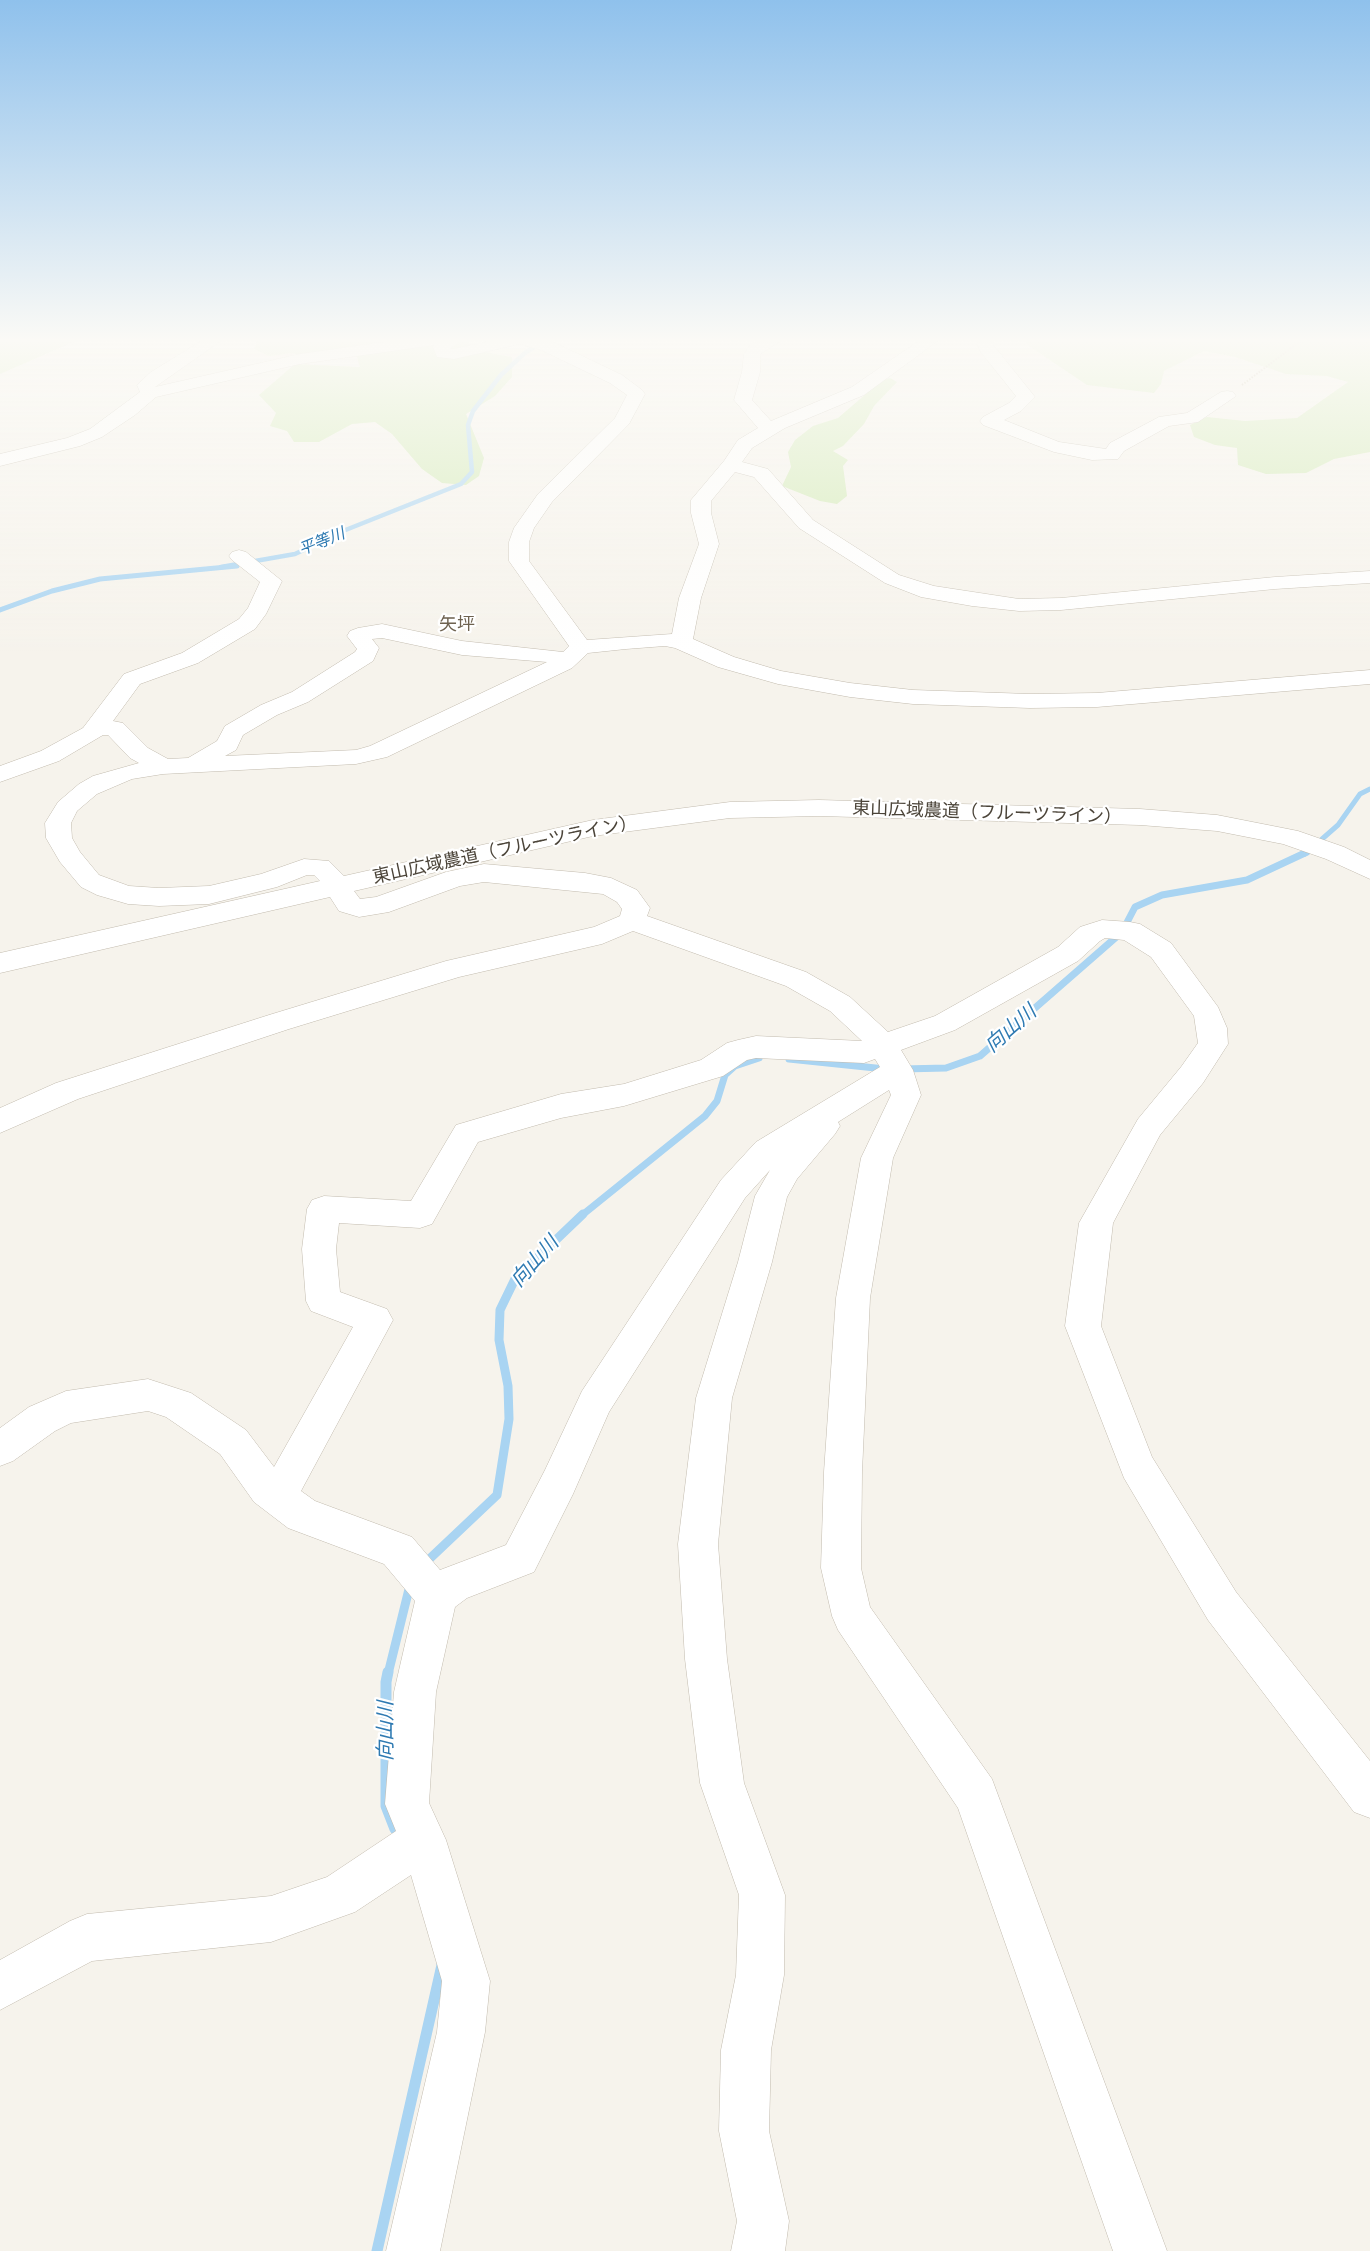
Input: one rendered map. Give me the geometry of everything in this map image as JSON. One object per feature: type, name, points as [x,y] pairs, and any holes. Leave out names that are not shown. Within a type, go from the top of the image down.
[{"type":"street","points":[[0,460],[61,445]]},
{"type":"street","points":[[574,654],[519,561],[519,542],[524,528],[545,498],[598,445]]},
{"type":"street","points":[[681,642],[690,598],[709,544],[701,513],[702,500],[744,445]]},
{"type":"street","points":[[1052,445],[1092,454],[1111,455],[1121,445]]},
{"type":"street","points":[[731,465],[761,473],[806,524],[892,579],[929,592],[961,598],[1019,605],[1060,604],[1275,583],[1370,577]]},
{"type":"street","points":[[0,775],[50,756],[93,732],[132,679],[190,658],[247,624],[258,609],[272,581],[246,561]]},
{"type":"street","points":[[193,766],[227,745],[233,731],[269,710],[300,697],[365,656],[368,648],[358,636],[382,631],[462,648],[551,656],[665,639],[681,642],[726,662],[778,677],[850,690],[913,697],[1097,700],[1370,677]]},
{"type":"street","points":[[574,654],[496,697],[378,752],[356,757],[163,767],[128,772],[102,781],[67,807],[58,823],[59,838],[69,856],[90,881],[106,889],[128,895],[159,897],[209,895],[258,884],[304,867],[320,867],[328,873],[349,905],[359,908],[379,906],[455,878],[484,873],[610,886],[627,896],[636,908],[632,921]]},
{"type":"street","points":[[95,727],[115,728],[139,753],[163,767]]},
{"type":"street","name":"東山広域農道（フルーツライン）","points":[[0,963],[593,828],[730,810],[819,808],[1140,817],[1217,823],[1289,837],[1335,853],[1370,871]]},
{"type":"street","points":[[0,1121],[67,1090],[279,1022],[456,968],[602,934],[632,921],[796,979],[840,1004],[891,1058],[906,1095],[877,1158],[853,1298],[843,1472],[841,1569],[852,1616],[976,1795],[1140,2251]]},
{"type":"street","points":[[758,2251],[763,2221],[744,2131],[746,2050],[760,1975],[762,1895],[722,1783],[706,1659],[698,1544],[714,1398],[755,1262],[771,1196],[786,1170],[844,1103],[891,1058],[945,1023],[1068,954],[1090,934],[1101,929],[1130,931],[1161,950],[1208,1014],[1213,1044],[1192,1075],[1149,1128],[1096,1223],[1083,1326],[1137,1466],[1222,1606],[1370,1796]]},
{"type":"street","points":[[278,1497],[375,1320],[323,1301],[319,1249],[324,1209],[420,1215],[467,1133],[561,1106],[624,1095],[712,1068],[738,1051],[756,1047],[864,1052],[891,1058]]},
{"type":"street","points":[[434,1592],[520,1558],[559,1482],[595,1402],[733,1189],[767,1150],[844,1103]]},
{"type":"street","points":[[0,1449],[42,1419],[66,1407],[148,1395],[178,1405],[233,1442],[268,1489],[302,1515],[398,1550],[434,1592]]},
{"type":"street","points":[[413,2251],[461,2032],[466,1981],[408,1850],[407,1804],[415,1692],[434,1592]]},
{"type":"street","points":[[0,1986],[87,1938],[271,1919],[339,1896],[408,1850]]},
{"type":"green space","points":[[401,445],[479,445],[484,458],[479,476],[466,485],[442,483],[422,469]]},
{"type":"green space","points":[[792,445],[844,445],[833,451],[848,460],[843,466],[847,496],[837,504],[820,501],[782,486],[791,467],[788,452]]},
{"type":"green space","points":[[1215,445],[1370,445],[1370,452],[1334,459],[1306,473],[1266,474],[1238,465],[1237,448]]},
{"type":"waterway","name":"平等川","points":[[221,567],[295,554],[343,531],[461,484],[472,472],[470,445]]},
{"type":"waterway","name":"平等川","points":[[0,610],[52,591],[100,579],[237,566]]},
{"type":"waterway","name":"向山川","points":[[1305,854],[1338,825],[1360,794],[1370,789]]},
{"type":"waterway","name":"向山川","points":[[903,1069],[946,1068],[980,1056],[1122,932],[1135,907],[1162,895],[1247,880],[1307,852]]},
{"type":"waterway","name":"向山川","points":[[581,1216],[705,1116],[717,1101],[725,1075],[735,1066],[759,1058]]},
{"type":"waterway","name":"向山川","points":[[789,1059],[885,1069]]},
{"type":"waterway","name":"向山川","points":[[423,1565],[497,1495],[509,1419],[508,1386],[499,1340],[500,1310],[515,1279],[583,1214]]},
{"type":"waterway","name":"向山川","points":[[388,1674],[410,1585]]},
{"type":"waterway","name":"向山川","points":[[388,1672],[386,1682],[386,1806],[395,1829]]},
{"type":"waterway","name":"向山川","points":[[377,2251],[442,1965]]},
{"type":"district","name":"矢坪","points":[[457,625]]}]
